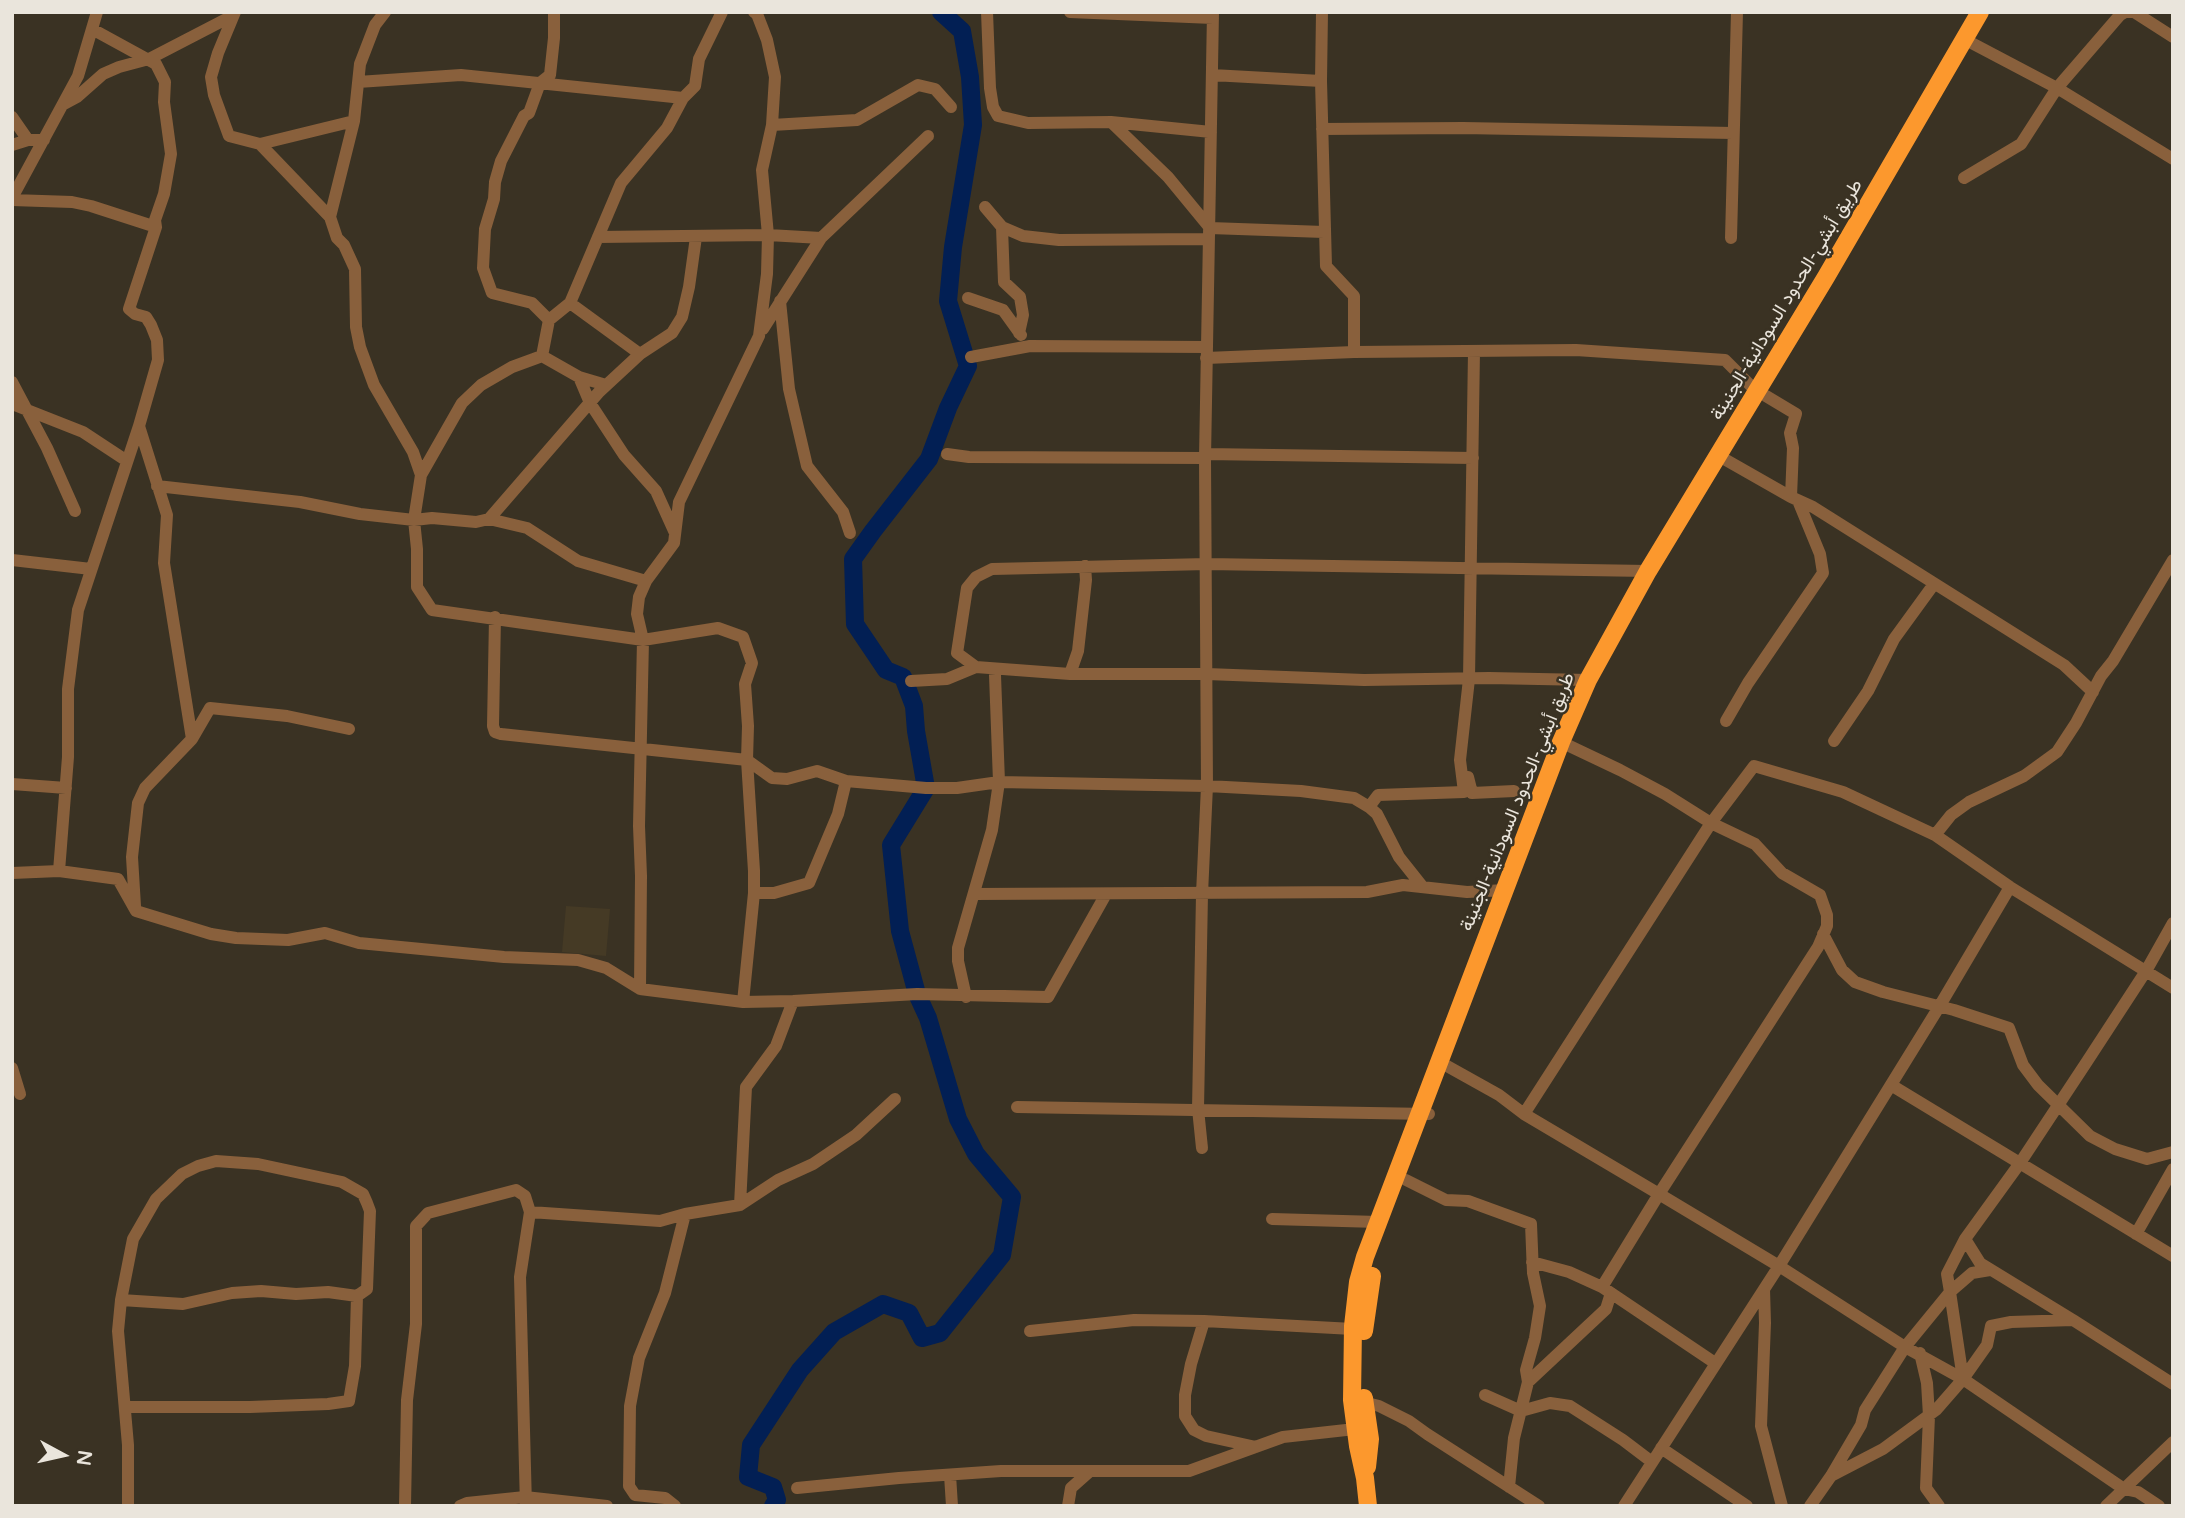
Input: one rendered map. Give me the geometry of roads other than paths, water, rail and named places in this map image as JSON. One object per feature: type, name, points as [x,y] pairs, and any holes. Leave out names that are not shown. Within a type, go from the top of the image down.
[{"type":"highway","name":"طريق أبشي-الحدود السودانية-الجنينة","points":[[1365,1478],[1355,1429],[1358,1401],[1358,1282],[1378,1222],[1425,1114],[1439,1062],[1506,890],[1537,820],[1588,680],[1613,643],[1648,571],[1761,394],[1826,277],[1970,42],[1980,12]]},
{"type":"highway","points":[[1970,42],[1993,12]]},
{"type":"highway","points":[[1566,744],[1613,643],[1726,460],[1761,394]]},
{"type":"highway","points":[[1357,1328],[1376,1259],[1406,1180],[1425,1114],[1447,1066],[1537,820]]},
{"type":"highway","points":[[1358,1401],[1370,1439],[1365,1478],[1368,1506]]},
{"type":"street","points":[[97,12],[78,76],[12,199],[72,202],[156,227]]},
{"type":"street","points":[[330,217],[354,121],[360,64],[375,25],[385,12]]},
{"type":"street","points":[[550,320],[532,303],[492,293],[483,268],[485,229],[501,161],[524,116],[529,113],[540,83],[550,75],[554,12]]},
{"type":"street","points":[[542,356],[550,320],[570,303],[621,183],[667,128],[684,98],[695,86],[699,59],[722,12]]},
{"type":"street","points":[[754,12],[773,61],[775,102],[762,170],[768,235],[767,274],[759,335]]},
{"type":"street","points":[[987,12],[990,88],[993,107],[998,116],[1028,123],[1111,122],[1211,132]]},
{"type":"street","points":[[1070,12],[1213,15],[1206,352],[1207,786],[1198,1109],[1202,1148]]},
{"type":"street","points":[[1322,12],[1326,266],[1354,296],[1354,352]]},
{"type":"street","points":[[1731,238],[1737,12]]},
{"type":"street","points":[[1964,178],[2021,144],[2057,89],[2120,15],[2134,12],[2173,37]]},
{"type":"street","points":[[64,105],[103,74],[119,66],[149,59],[233,14]]},
{"type":"street","points":[[233,14],[211,77],[214,95],[229,136],[260,144],[354,121]]},
{"type":"street","points":[[59,871],[68,757],[68,689],[78,610],[158,360],[157,340],[151,324],[146,317],[128,309],[156,227],[155,220],[164,194],[171,154],[164,82],[156,64],[92,29]]},
{"type":"street","points":[[1970,42],[2057,89],[2173,159]]},
{"type":"street","points":[[358,82],[461,75],[684,98]]},
{"type":"street","points":[[1212,75],[1321,81]]},
{"type":"street","points":[[772,125],[856,120],[918,85],[935,89],[951,107]]},
{"type":"street","points":[[12,117],[28,140]]},
{"type":"street","points":[[1111,122],[1168,177],[1209,233]]},
{"type":"street","points":[[1322,129],[1462,128],[1732,133]]},
{"type":"street","points":[[640,989],[639,826],[643,640],[637,614],[639,597],[646,581],[674,543],[679,502],[759,335],[780,301],[821,238],[928,136]]},
{"type":"street","points":[[12,145],[28,140],[44,140]]},
{"type":"street","points":[[260,144],[330,217],[337,238],[344,245],[355,269],[356,327],[360,347],[374,385],[413,452],[421,475]]},
{"type":"street","points":[[985,207],[1002,228],[1023,236],[1059,240],[1209,233],[1324,232]]},
{"type":"street","points":[[1002,228],[1004,282],[1020,297],[1023,314],[1019,333]]},
{"type":"street","points":[[598,237],[768,235],[821,238]]},
{"type":"street","points":[[489,519],[606,385],[640,354],[672,333],[682,317],[696,237]]},
{"type":"street","points":[[968,298],[1003,310],[1031,346]]},
{"type":"street","points":[[780,301],[789,389],[807,466],[843,512],[850,533]]},
{"type":"street","points":[[570,303],[640,354]]},
{"type":"street","points":[[971,357],[1031,346],[1206,352],[1576,350],[1725,360],[1761,394],[1796,414],[1790,433],[1795,500],[1820,554],[1823,568],[1726,721]]},
{"type":"street","points":[[1369,807],[1378,795],[1464,792],[1461,760],[1469,678],[1474,351]]},
{"type":"street","points":[[606,385],[579,377],[542,356],[512,367],[481,385],[462,403],[421,475],[414,520],[417,587],[432,610],[643,640],[718,628],[743,637],[752,663],[745,684],[754,870],[743,1002]]},
{"type":"street","points":[[579,377],[590,402],[624,455],[656,491],[675,536]]},
{"type":"street","points":[[12,382],[47,448],[75,511]]},
{"type":"street","points":[[12,404],[83,432],[127,461]]},
{"type":"street","points":[[139,426],[167,515],[164,563],[192,739]]},
{"type":"street","points":[[947,454],[969,457],[1473,458]]},
{"type":"street","points":[[1726,460],[1813,508],[2064,665],[2093,692]]},
{"type":"street","points":[[157,486],[300,502],[360,514],[414,520],[432,518],[476,522],[489,519],[527,528],[578,561],[646,581]]},
{"type":"street","points":[[12,560],[92,569]]},
{"type":"street","points":[[1935,835],[1951,815],[1969,802],[2024,776],[2057,751],[2173,560]]},
{"type":"street","points":[[976,667],[957,653],[967,588],[976,577],[992,569],[1207,564],[1648,571]]},
{"type":"street","points":[[1070,674],[1078,651],[1086,580],[1084,566]]},
{"type":"street","points":[[1834,741],[1868,691],[1894,639],[1934,584]]},
{"type":"street","points":[[495,617],[495,732],[747,760],[772,778],[787,779],[817,771],[846,781],[957,788],[999,782],[1207,786],[1301,791],[1354,798],[1377,814],[1399,857],[1422,886]]},
{"type":"street","points":[[911,681],[947,679],[976,667],[1070,674],[1207,674],[1364,680],[1588,680]]},
{"type":"street","points":[[966,997],[958,948],[992,830],[999,782],[995,675]]},
{"type":"street","points":[[136,911],[132,857],[138,803],[145,788],[192,739],[211,708],[287,716],[349,729]]},
{"type":"street","points":[[1464,724],[1466,766],[1472,793],[1514,791]]},
{"type":"street","points":[[1528,1382],[1606,1309],[1606,1290],[1660,1194],[1818,947],[1827,926],[1828,915],[1820,895],[1782,873],[1755,844],[1711,823],[1665,794],[1566,744]]},
{"type":"street","points":[[1524,1114],[1711,823],[1756,766],[1843,792],[1935,835],[2010,887],[2173,988]]},
{"type":"street","points":[[754,893],[774,893],[809,883],[838,814],[846,781]]},
{"type":"street","points":[[12,784],[66,788]]},
{"type":"street","points":[[12,873],[59,871],[118,879],[136,911],[211,934],[288,940],[325,933],[359,943],[504,957],[578,960],[606,968],[640,989],[743,1002],[793,1002],[917,994],[1048,997],[1106,894]]},
{"type":"street","points":[[974,894],[1367,892],[1403,885],[1467,892],[1506,890]]},
{"type":"street","points":[[1624,1506],[1779,1266],[2010,887]]},
{"type":"street","points":[[1963,1379],[1947,1274],[1965,1239],[2020,1163],[2146,971],[2173,923]]},
{"type":"street","points":[[1824,934],[1842,970],[1855,982],[2009,1028],[2023,1065],[2038,1086],[2090,1136],[2115,1149],[2147,1159],[2173,1152]]},
{"type":"street","points":[[740,1205],[746,1087],[776,1046],[793,1002]]},
{"type":"street","points":[[1447,1066],[1499,1095],[1524,1114],[1963,1379],[2124,1489],[2138,1492],[2159,1506]]},
{"type":"street","points":[[12,1068],[20,1094]]},
{"type":"street","points":[[1891,1085],[2173,1256]]},
{"type":"street","points":[[530,1212],[660,1221],[740,1205],[778,1181],[813,1164],[856,1135],[895,1099]]},
{"type":"street","points":[[1017,1107],[1425,1114]]},
{"type":"street","points":[[121,1300],[183,1304],[233,1293],[261,1291],[296,1294],[328,1292],[357,1296],[367,1289],[370,1211],[363,1194],[342,1182],[258,1164],[216,1161],[182,1174],[156,1199],[133,1239],[121,1300],[118,1331],[128,1445],[128,1506]]},
{"type":"street","points":[[2136,1234],[2173,1170]]},
{"type":"street","points":[[1406,1180],[1446,1200],[1468,1201],[1531,1224],[1532,1273],[1540,1306],[1526,1370],[1528,1382],[1514,1437],[1509,1487]]},
{"type":"street","points":[[405,1506],[407,1400],[416,1324],[416,1226],[428,1213],[516,1190],[525,1196],[530,1212],[520,1277],[526,1502]]},
{"type":"street","points":[[675,1506],[665,1498],[635,1495],[629,1486],[630,1406],[639,1358],[664,1293],[685,1214]]},
{"type":"street","points":[[1272,1219],[1378,1222]]},
{"type":"street","points":[[1965,1239],[1980,1264],[2173,1384]]},
{"type":"street","points":[[1532,1262],[1569,1272],[1606,1290],[1715,1363]]},
{"type":"street","points":[[1810,1506],[1831,1476],[1861,1425],[1865,1410],[1905,1346],[1950,1292],[1972,1273],[1990,1270]]},
{"type":"street","points":[[1764,1289],[1761,1426],[1782,1506]]},
{"type":"street","points":[[125,1408],[250,1407],[349,1401],[355,1366],[357,1296]]},
{"type":"street","points":[[1030,1331],[1134,1320],[1357,1328]]},
{"type":"street","points":[[1831,1476],[1883,1449],[1929,1416],[1963,1379],[1987,1345],[1991,1326],[2011,1322],[2073,1320]]},
{"type":"street","points":[[1204,1321],[1187,1385],[1185,1416],[1194,1430],[1206,1436],[1258,1447]]},
{"type":"street","points":[[1920,1353],[1927,1383],[1929,1416],[1926,1488],[1939,1506]]},
{"type":"street","points":[[1485,1395],[1521,1411],[1550,1403],[1570,1406],[1652,1462]]},
{"type":"street","points":[[1358,1401],[1379,1406],[1409,1421],[1539,1506]]},
{"type":"street","points":[[797,1489],[1001,1471],[1189,1471],[1283,1437],[1355,1429]]},
{"type":"street","points":[[2106,1506],[2173,1442]]},
{"type":"street","points":[[1661,1448],[1747,1506]]},
{"type":"street","points":[[1068,1506],[1071,1488],[1089,1472]]},
{"type":"street","points":[[950,1475],[952,1506]]},
{"type":"street","points":[[460,1506],[467,1503],[526,1502],[607,1506]]},
{"type":"waterway","points":[[773,1506],[777,1500],[773,1487],[748,1477],[751,1445],[800,1370],[834,1332],[883,1304],[909,1313],[922,1338],[940,1333],[1002,1255],[1012,1197],[976,1154],[958,1119],[928,1018],[917,994],[900,931],[891,845],[926,788],[914,706],[903,677],[886,670],[855,624],[853,559],[929,459],[948,408],[968,366],[948,301],[953,247],[973,125],[970,77],[962,31],[941,12]]}]
